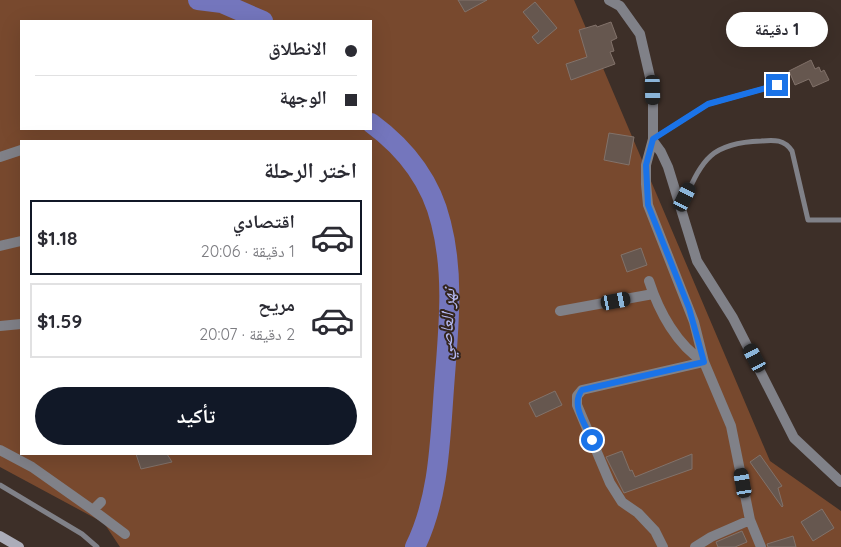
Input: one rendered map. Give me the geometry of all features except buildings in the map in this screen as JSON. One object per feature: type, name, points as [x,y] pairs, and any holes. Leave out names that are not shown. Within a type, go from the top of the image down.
[{"type":"main road","points":[[0,536],[19,547]]},
{"type":"street","points":[[609,0],[620,6],[640,34],[653,90],[653,140],[646,165],[648,205],[685,297],[704,362],[731,426],[750,520],[761,547]]},
{"type":"street","points":[[653,140],[668,167],[697,261],[733,318],[794,438],[841,482]]},
{"type":"street","points":[[0,157],[20,150]]},
{"type":"street","points":[[0,246],[20,241]]},
{"type":"street","points":[[649,281],[665,318],[690,353],[704,362]]},
{"type":"street","points":[[560,311],[653,294]]},
{"type":"street","points":[[0,326],[20,324]]},
{"type":"street","points":[[662,547],[655,530],[638,513],[622,502],[610,483],[577,405],[577,396],[582,390],[704,362]]},
{"type":"street","points":[[0,450],[32,468],[125,534]]},
{"type":"street","points":[[92,510],[101,502]]},
{"type":"street","points":[[695,547],[711,537],[750,520]]},
{"type":"lane","points":[[653,140],[708,104],[777,85]]},
{"type":"lane","points":[[680,207],[706,158],[713,152],[736,143],[780,140],[788,145],[792,151],[808,220],[841,220]]},
{"type":"lane","points":[[0,485],[82,534],[97,547]]},
{"type":"shaded area","points":[[0,0],[574,0],[770,461],[841,511],[841,547],[120,547],[104,523],[0,467]]},
{"type":"waterway","name":"نهر العاصي","points":[[198,0],[222,3],[261,20]]},
{"type":"waterway","name":"نهر العاصي","points":[[372,124],[395,143],[415,167],[431,193],[441,223],[448,264],[448,326],[437,469],[429,509],[415,547]]},
{"type":"route","points":[[592,440],[577,405],[577,396],[582,390],[704,362],[694,322],[669,253],[648,205],[646,165],[653,139],[708,104],[777,85]]}]
